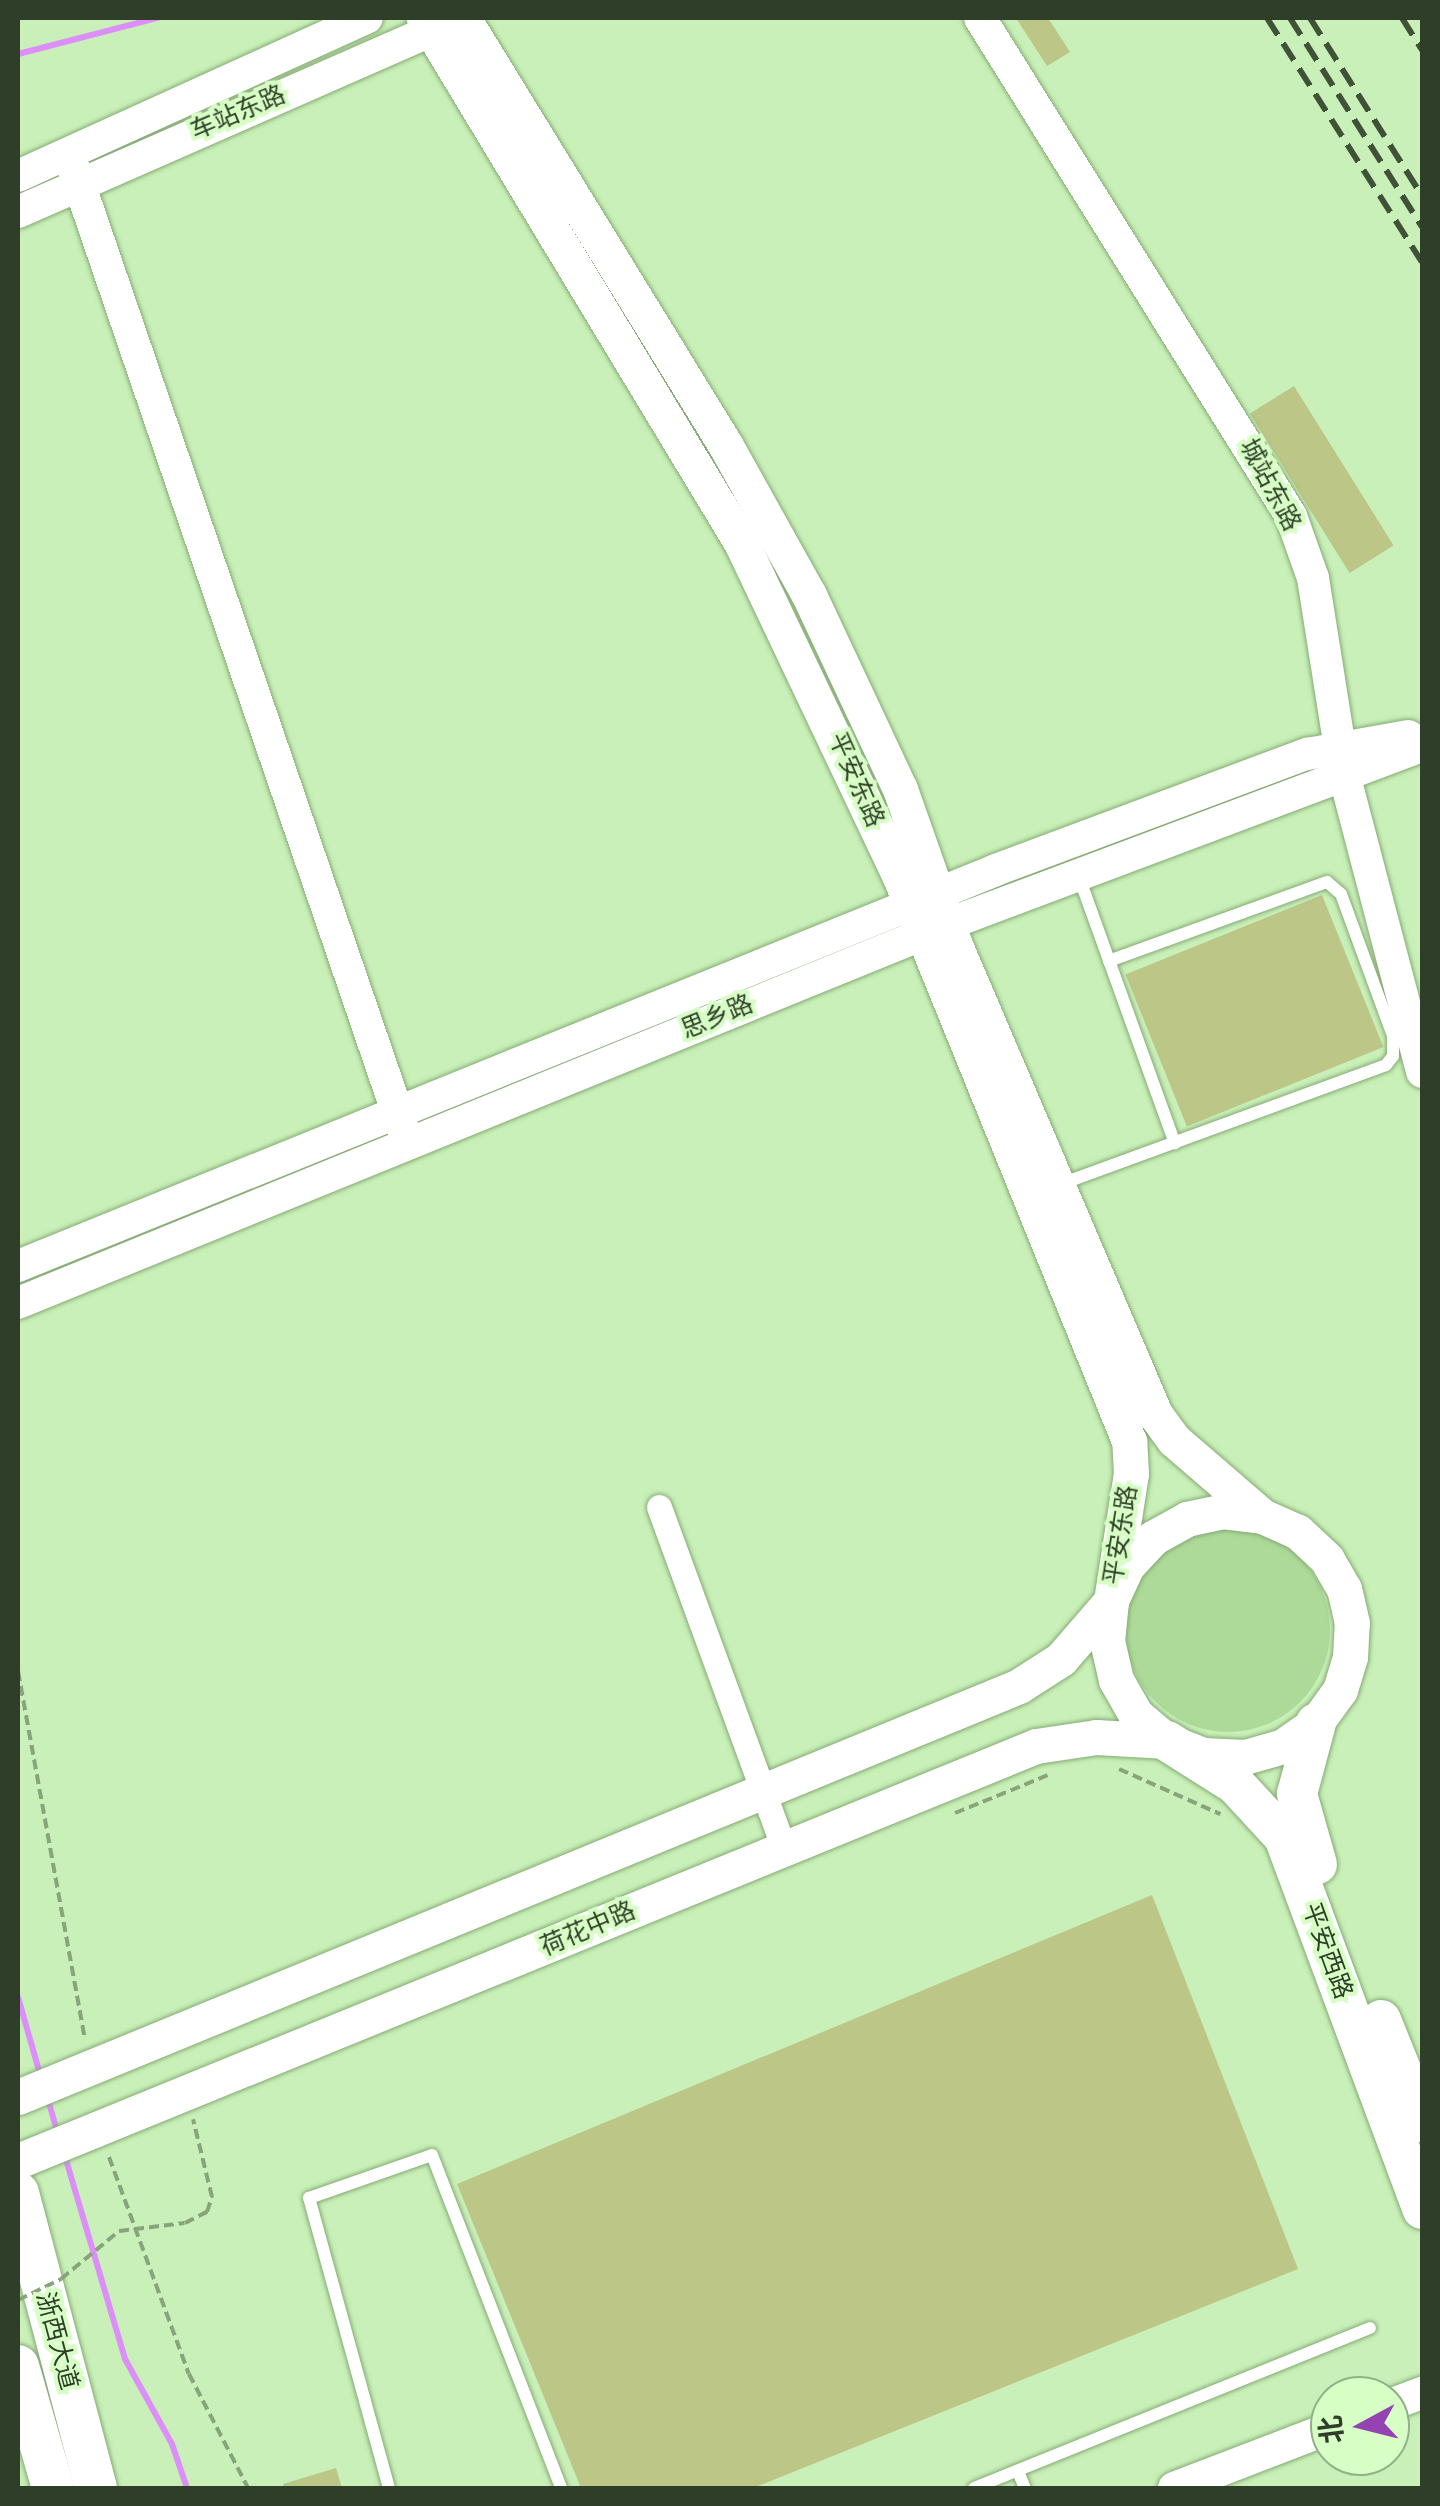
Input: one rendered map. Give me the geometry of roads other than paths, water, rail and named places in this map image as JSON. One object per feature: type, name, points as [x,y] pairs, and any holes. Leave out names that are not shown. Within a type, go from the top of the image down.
[{"type":"highway","name":"浙西大道","points":[[18,2194],[96,2488]]},
{"type":"highway","name":"浙西大道","points":[[18,2366],[53,2488]]},
{"type":"main road","name":"平安东路","points":[[445,21],[716,429],[809,595],[900,789],[929,915],[1129,1441],[1131,1474],[1111,1601]]},
{"type":"main road","name":"平安东路","points":[[929,915],[1061,1184],[1156,1414],[1174,1440],[1262,1516]]},
{"type":"main road","points":[[20,2096],[1020,1686],[1061,1659],[1111,1601],[1127,1566],[1153,1538],[1187,1519],[1224,1511],[1262,1516],[1298,1532],[1326,1559],[1344,1589],[1352,1622],[1350,1658],[1340,1690],[1316,1723],[1283,1746],[1244,1757],[1204,1755],[1167,1741],[1136,1715],[1116,1680],[1107,1641],[1111,1601]]},
{"type":"main road","name":"平安西路","points":[[1316,1723],[1300,1763],[1301,1823],[1422,2122]]},
{"type":"main road","name":"荷花中路","points":[[29,2156],[1036,1746],[1096,1737],[1167,1741]]},
{"type":"main road","name":"平安西路","points":[[1167,1741],[1236,1784],[1284,1838],[1422,2208]]},
{"type":"street","name":"车站东路","points":[[18,212],[75,169],[367,18]]},
{"type":"street","name":"城站东路","points":[[980,18],[1291,516],[1314,578],[1343,760],[1422,1072]]},
{"type":"street","name":"车站东路","points":[[18,176],[75,169],[445,21]]},
{"type":"street","points":[[75,169],[403,1127]]},
{"type":"street","name":"思乡路","points":[[18,1266],[403,1127],[929,915],[1422,734]]},
{"type":"street","name":"思乡路","points":[[929,915],[1078,874],[1343,760],[1422,746]]},
{"type":"street","name":"思乡路","points":[[18,1303],[403,1127]]},
{"type":"street","points":[[659,1507],[784,1848]]},
{"type":"street","points":[[1174,2488],[1310,2436]]},
{"type":"lane","points":[[1078,874],[1176,1142]]},
{"type":"lane","points":[[1061,1184],[1386,1066],[1393,1056],[1393,1036],[1367,965],[1340,894],[1327,882],[1109,961]]},
{"type":"lane","points":[[1404,1000],[1422,1040]]},
{"type":"lane","points":[[390,2488],[309,2198],[432,2155],[561,2488]]},
{"type":"lane","points":[[974,2488],[1370,2328]]},
{"type":"lane","points":[[1018,2470],[1025,2488]]},
{"type":"waterway","points":[[18,54],[157,18]]},
{"type":"waterway","points":[[18,1997],[40,2074]]},
{"type":"waterway","points":[[47,2096],[57,2132]]},
{"type":"waterway","points":[[64,2153],[125,2359],[172,2444],[187,2488]]},
{"type":"railway","points":[[1267,18],[1422,262]]},
{"type":"railway","points":[[1290,18],[1422,227]]},
{"type":"railway","points":[[1310,18],[1422,196]]},
{"type":"railway","points":[[1402,18],[1422,50]]}]
